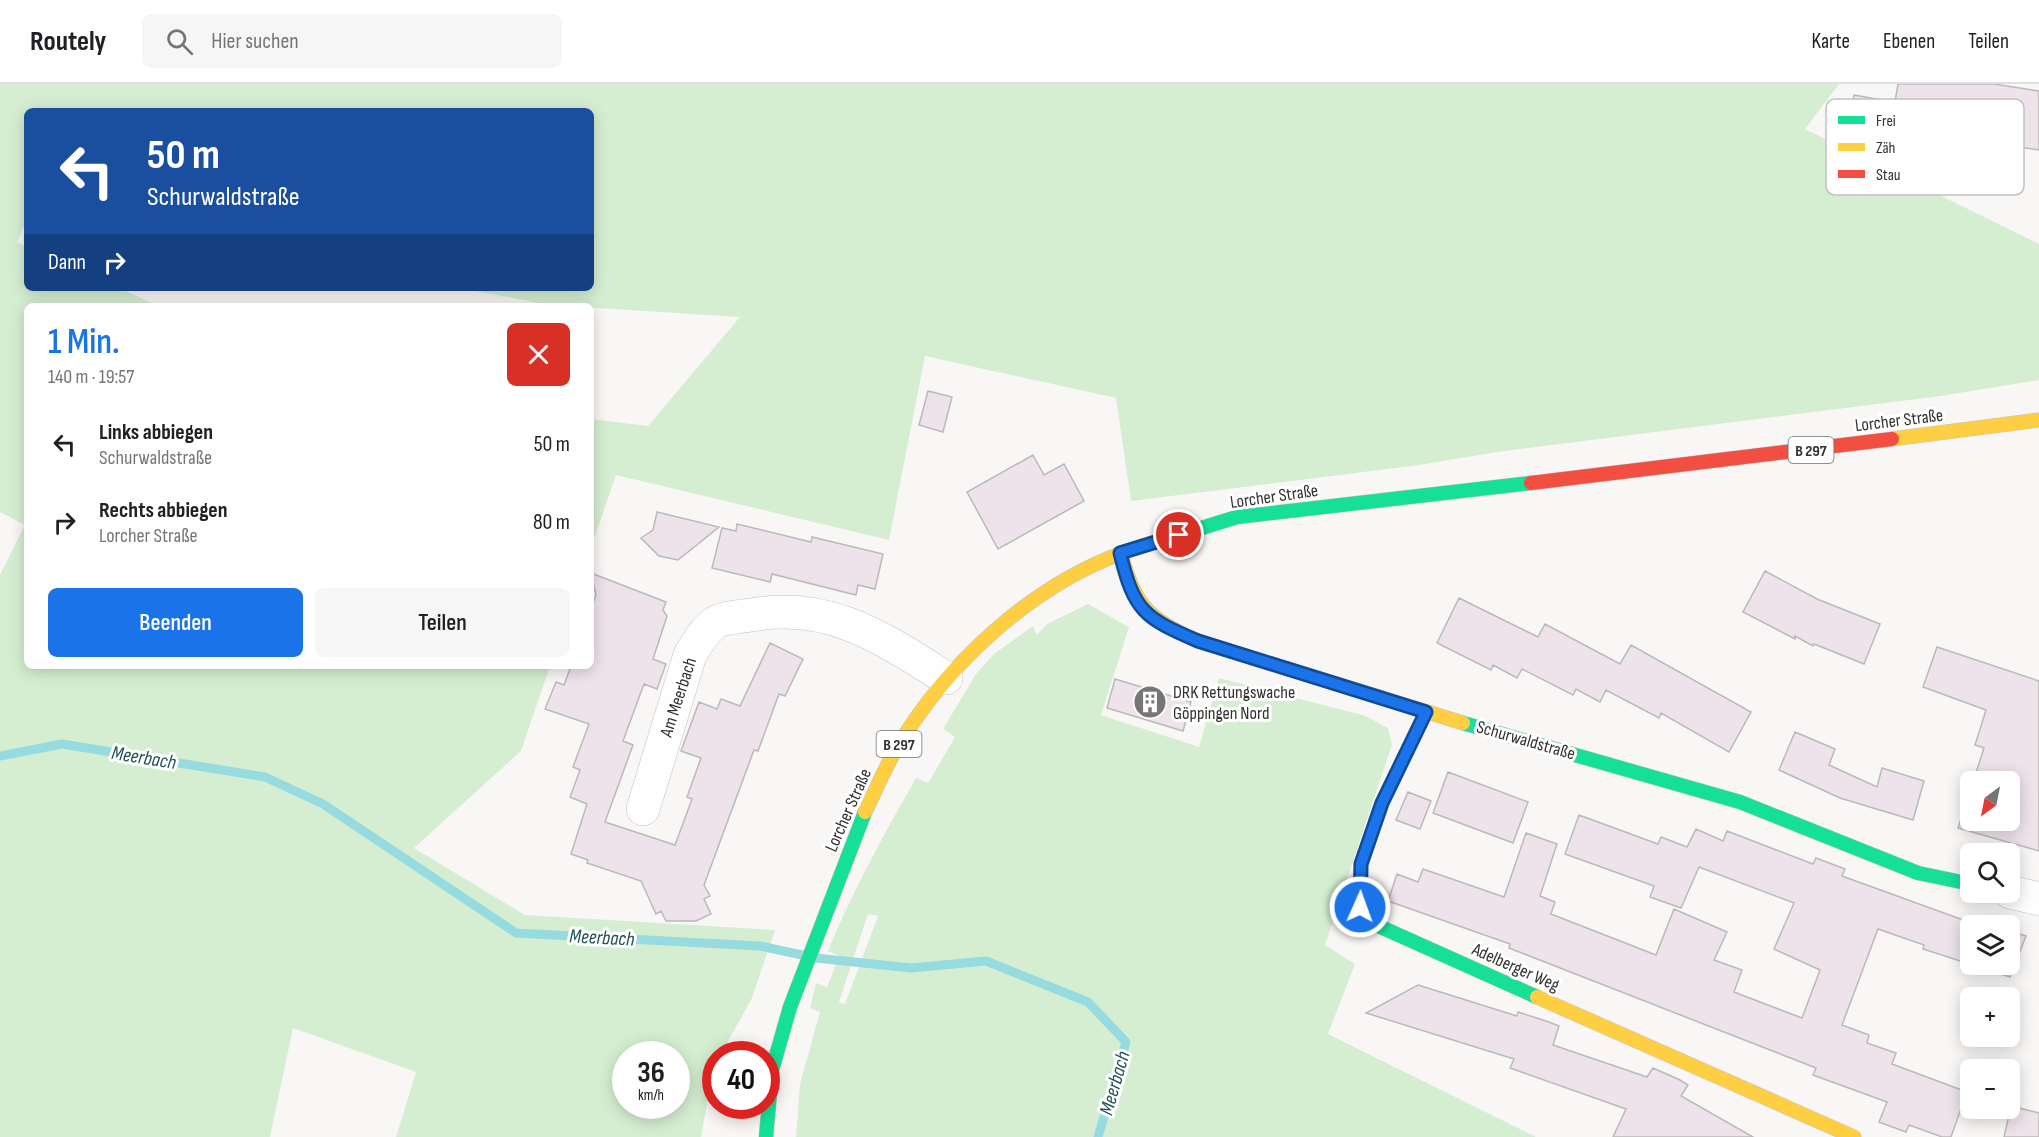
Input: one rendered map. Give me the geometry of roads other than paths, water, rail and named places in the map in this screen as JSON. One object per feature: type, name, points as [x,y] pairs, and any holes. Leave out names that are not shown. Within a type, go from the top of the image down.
[{"type":"street","name":"Lorcher Straße","points":[[766,1137],[772,1070],[790,1007],[863,817],[897,747],[946,678],[1019,610],[1072,576],[1120,553],[1237,517],[1760,456],[2039,420]]},
{"type":"street","name":"Schurwaldstraße","points":[[1120,553],[1128,589],[1145,612],[1164,627],[1198,641],[1426,712],[1740,802],[1918,873],[1960,882]]},
{"type":"street","name":"Am Meerbach","points":[[643,809],[690,656],[704,634],[716,621],[771,612],[811,613],[861,627],[946,678]]},
{"type":"street","name":"Adelberger Weg","points":[[1426,712],[1382,803],[1361,864],[1360,907],[1374,924],[1854,1137]]},
{"type":"street","points":[[2020,894],[2039,899]]},
{"type":"waterway","name":"Meerbach","points":[[0,756],[62,744],[265,777],[323,804],[516,933],[760,946],[802,955]]},
{"type":"waterway","name":"Meerbach","points":[[816,958],[911,968],[986,961],[1088,1002],[1126,1042],[1098,1137]]},
{"type":"place","name":"DRK Rettungswache Göppingen Nord","points":[[1150,702]]}]
